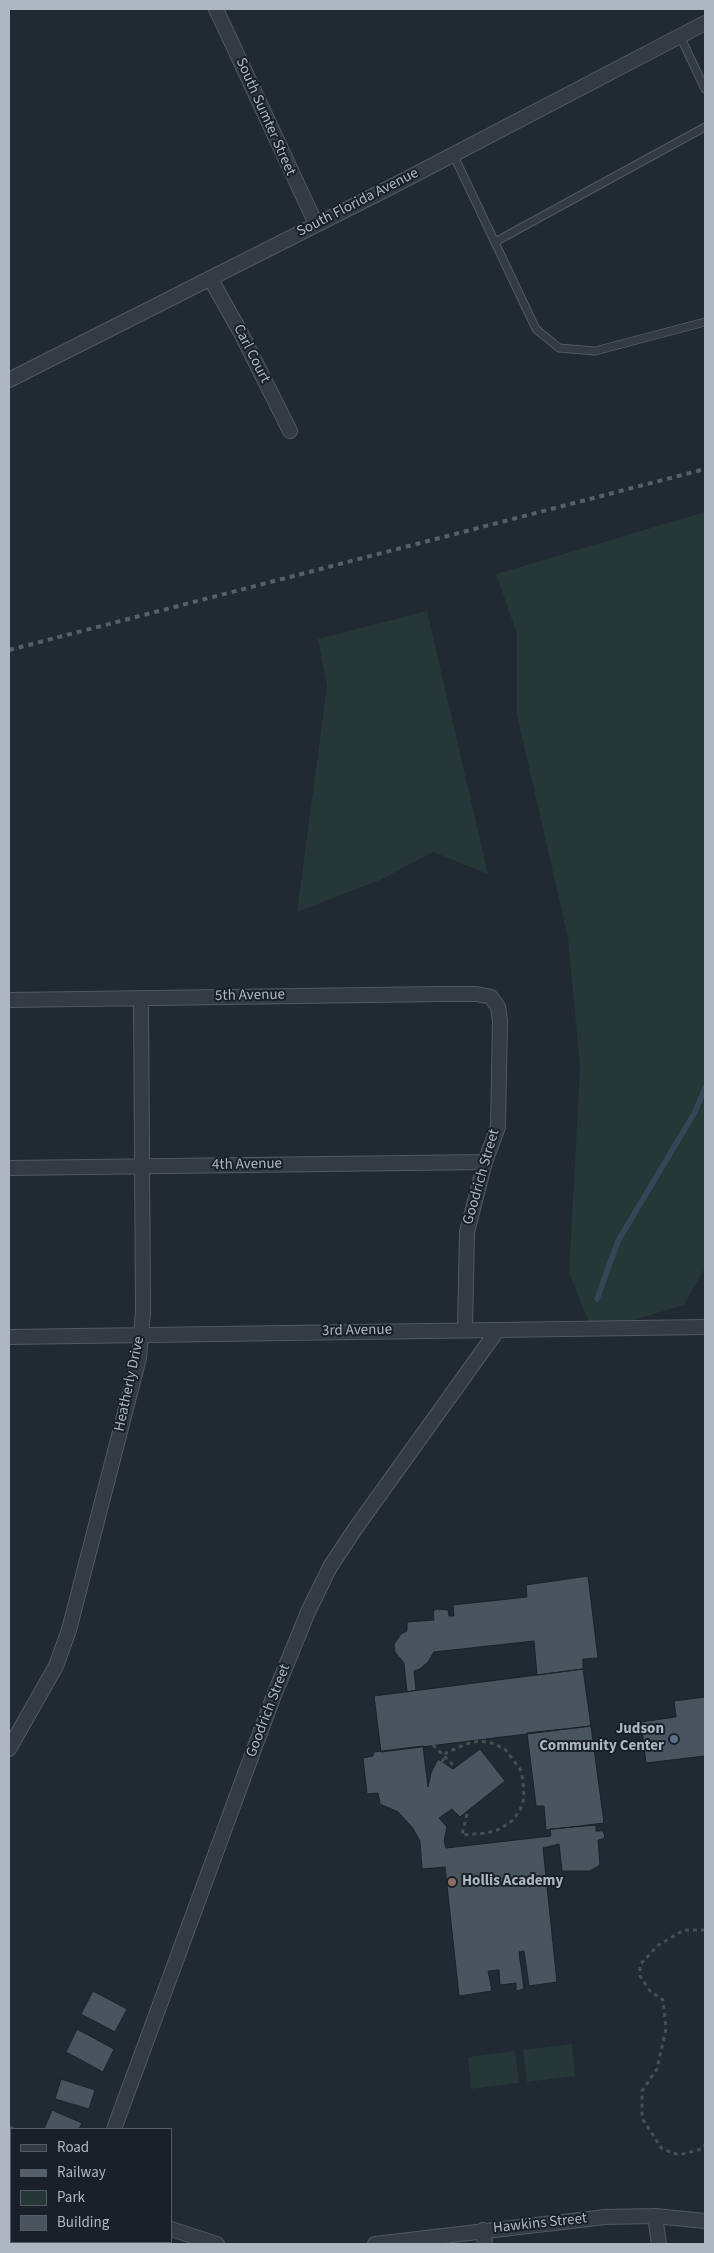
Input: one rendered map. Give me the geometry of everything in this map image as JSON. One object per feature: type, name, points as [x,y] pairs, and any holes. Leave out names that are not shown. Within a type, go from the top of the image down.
[{"type":"street","name":"South Sumter Street","points":[[216,9],[316,224]]},
{"type":"street","name":"South Florida Avenue","points":[[9,380],[453,154],[705,23]]},
{"type":"street","name":"Carl Court","points":[[210,278],[241,333],[290,431]]},
{"type":"street","name":"5th Avenue","points":[[9,1000],[441,994],[477,994],[491,997]]},
{"type":"street","name":"Goodrich Street","points":[[464,1329],[467,1232],[485,1162],[498,1127],[500,1020],[498,1007],[491,997]]},
{"type":"street","name":"Heatherly Drive","points":[[9,1749],[48,1682],[69,1630],[134,1382],[143,1312],[140,998]]},
{"type":"street","name":"4th Avenue","points":[[9,1168],[485,1162]]},
{"type":"street","name":"3rd Avenue","points":[[9,1337],[464,1329],[497,1331],[705,1326]]},
{"type":"street","name":"Goodrich Street","points":[[114,2128],[274,1695],[308,1612],[330,1567],[354,1529],[497,1331]]},
{"type":"street","name":"Hawkins Street","points":[[375,2244],[484,2237],[605,2217],[655,2216],[705,2221]]},
{"type":"street","points":[[655,2216],[658,2244]]},
{"type":"street","points":[[172,2229],[217,2244]]},
{"type":"lane","points":[[680,35],[705,88]]},
{"type":"lane","points":[[495,242],[705,127]]},
{"type":"lane","points":[[453,154],[536,329],[559,348],[595,352],[705,322]]},
{"type":"path","points":[[442,1762],[446,1753],[466,1744],[479,1742],[492,1743],[505,1749],[515,1759],[523,1779],[524,1798],[520,1810],[512,1820],[500,1829],[487,1833],[462,1835],[468,1810]]},
{"type":"path","points":[[433,1745],[455,1767]]},
{"type":"path","points":[[705,1930],[684,1930],[657,1946],[640,1965],[640,1976],[650,1991],[663,2000],[666,2029],[657,2069],[642,2091],[642,2118],[662,2149],[679,2155],[702,2150],[705,2145]]},
{"type":"green space","points":[[705,512],[705,1268],[684,1305],[593,1332],[569,1273],[580,1068],[568,938],[517,715],[517,634],[496,574]]},
{"type":"green space","points":[[427,611],[488,874],[433,852],[380,880],[297,912],[327,686],[318,639]]},
{"type":"green space","points":[[572,2044],[575,2076],[527,2082],[523,2050]]},
{"type":"green space","points":[[515,2051],[519,2083],[471,2089],[468,2057]]},
{"type":"building","points":[[588,1576],[598,1658],[583,1659],[583,1669],[537,1675],[534,1641],[434,1652],[428,1662],[420,1669],[414,1671],[416,1690],[407,1692],[404,1663],[395,1652],[394,1644],[401,1634],[407,1631],[407,1622],[434,1620],[433,1612],[436,1609],[448,1610],[449,1616],[454,1616],[453,1605],[527,1597],[526,1585]]},
{"type":"building","points":[[583,1669],[591,1726],[381,1752],[374,1696]]},
{"type":"building","name":"Judson Community Center","points":[[705,1697],[705,1756],[646,1763],[641,1722],[676,1717],[674,1701]]},
{"type":"building","points":[[591,1726],[604,1823],[546,1830],[544,1806],[536,1806],[527,1733]]},
{"type":"building","points":[[423,1746],[428,1787],[431,1773],[438,1759],[453,1769],[480,1749],[505,1781],[460,1817],[452,1809],[439,1818],[447,1827],[444,1841],[446,1848],[551,1836],[550,1829],[596,1825],[596,1831],[603,1831],[605,1836],[603,1839],[598,1840],[600,1865],[590,1871],[562,1871],[559,1844],[543,1848],[557,1982],[529,1986],[524,1951],[519,1952],[524,1989],[516,1991],[516,1983],[500,1985],[499,1970],[488,1971],[492,1991],[459,1996],[445,1867],[422,1869],[420,1841],[412,1827],[398,1812],[380,1804],[378,1793],[367,1794],[363,1758],[373,1756],[374,1752]]},
{"type":"building","points":[[93,1991],[127,2009],[115,2032],[81,2014]]},
{"type":"building","points":[[77,2029],[114,2049],[103,2072],[66,2052]]},
{"type":"building","points":[[61,2079],[95,2090],[89,2109],[55,2099]]},
{"type":"building","points":[[52,2110],[82,2123],[80,2128],[44,2128]]},
{"type":"building","points":[[10,2159],[10,2184],[9,2183]]},
{"type":"waterway","points":[[597,1299],[618,1241],[695,1112],[705,1088]]},
{"type":"railway","points":[[9,650],[705,469]]},
{"type":"place","name":"Judson Community Center","points":[[674,1739]]},
{"type":"place","name":"Hollis Academy","points":[[452,1882]]}]
